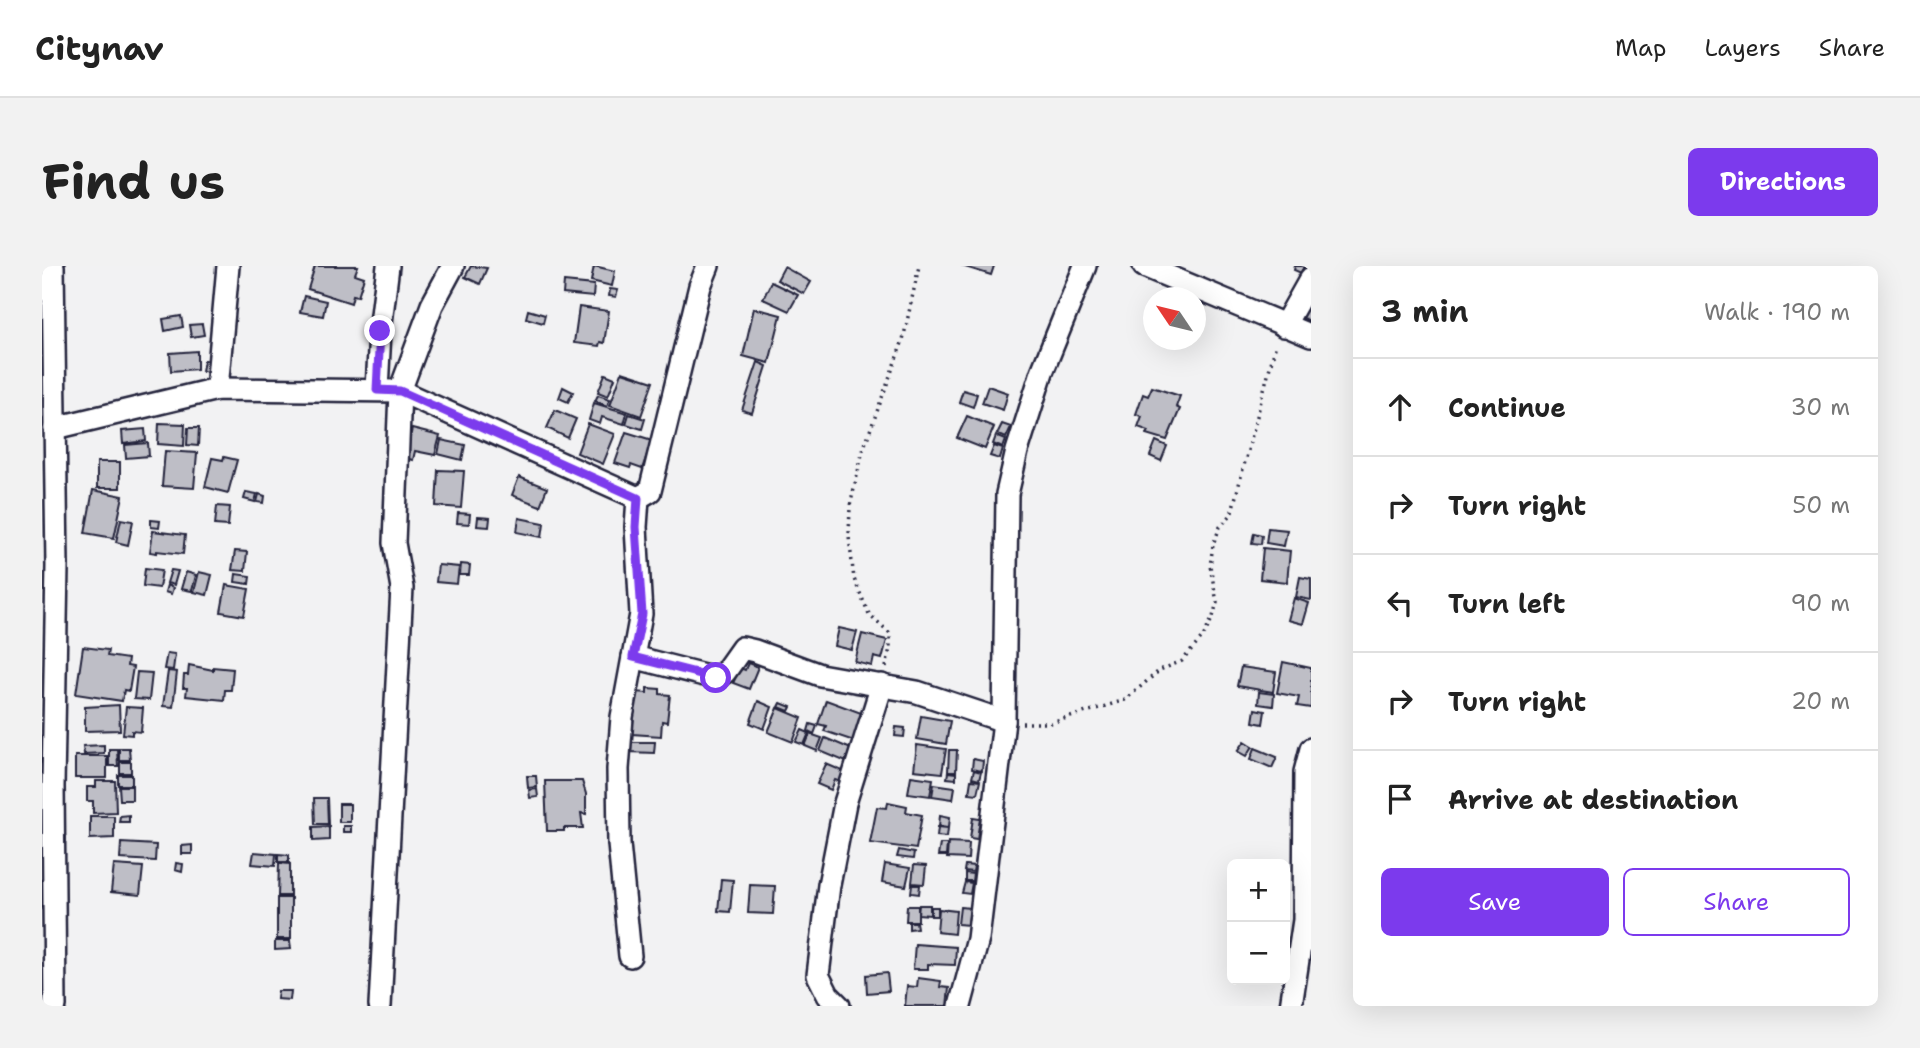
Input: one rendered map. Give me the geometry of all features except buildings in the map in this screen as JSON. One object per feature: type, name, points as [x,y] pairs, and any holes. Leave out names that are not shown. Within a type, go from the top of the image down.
[{"type":"street","points":[[52,266],[57,566],[52,904],[55,1006]]},
{"type":"street","points":[[217,389],[228,266]]},
{"type":"street","points":[[377,390],[380,331],[388,266]]},
{"type":"street","points":[[380,1006],[402,588],[394,543],[400,391],[432,305],[453,266]]},
{"type":"street","points":[[638,498],[650,491],[700,286],[708,266]]},
{"type":"street","points":[[960,1006],[978,939],[1004,721],[1007,494],[1017,451],[1042,372],[1085,266]]},
{"type":"street","points":[[1144,266],[1311,336]]},
{"type":"street","points":[[1284,326],[1311,278]]},
{"type":"street","points":[[55,428],[217,389],[400,391],[638,498]]},
{"type":"street","points":[[630,956],[620,844],[618,769],[621,717],[642,614],[636,527],[638,498]]},
{"type":"street","points":[[633,657],[716,678],[725,672],[741,648],[755,650],[820,674],[917,692],[1004,721]]},
{"type":"street","points":[[839,1006],[828,995],[818,975],[829,884],[845,803],[882,685]]},
{"type":"street","points":[[1291,1006],[1304,920],[1305,772],[1311,749]]},
{"type":"path","points":[[882,685],[891,648],[890,633],[869,614],[854,579],[849,537],[850,506],[863,450],[903,340],[919,266]]},
{"type":"path","points":[[1004,721],[1051,723],[1103,705],[1125,701],[1160,670],[1182,661],[1203,637],[1217,602],[1210,566],[1213,545],[1220,527],[1231,515],[1275,346],[1284,326]]},
{"type":"route","points":[[380,331],[377,390],[400,391],[638,498],[636,527],[642,614],[633,657],[716,678]]}]
